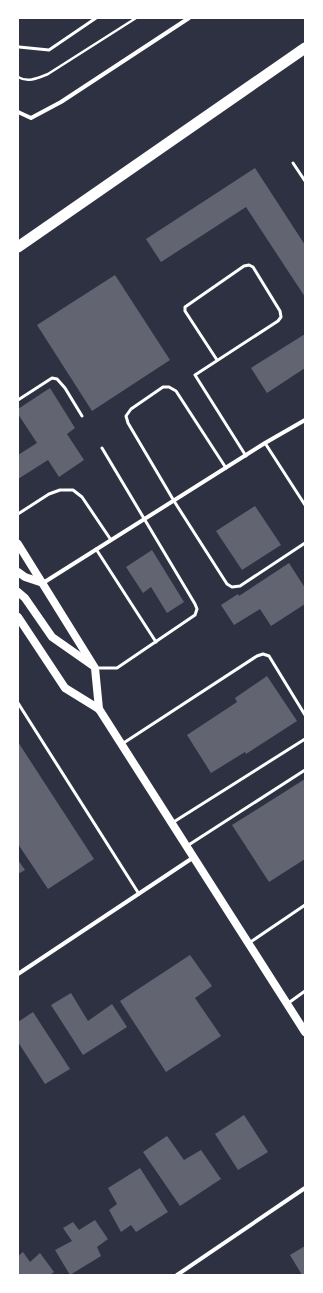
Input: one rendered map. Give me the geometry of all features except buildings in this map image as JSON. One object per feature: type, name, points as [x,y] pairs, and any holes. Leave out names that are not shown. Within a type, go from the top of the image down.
[{"type":"highway","points":[[18,247],[305,48]]},
{"type":"main road","points":[[18,544],[96,668],[99,710]]},
{"type":"main road","points":[[18,572],[25,577],[43,583]]},
{"type":"main road","points":[[18,592],[25,598],[52,637],[96,668]]},
{"type":"main road","points":[[18,617],[65,688],[99,710],[305,1032]]},
{"type":"street","points":[[18,112],[31,118],[62,102],[189,18]]},
{"type":"street","points":[[43,583],[305,420]]},
{"type":"street","points":[[18,974],[194,857]]},
{"type":"street","points":[[177,1275],[305,1188]]},
{"type":"lane","points":[[19,48],[49,50],[96,18]]},
{"type":"lane","points":[[294,163],[305,181]]},
{"type":"lane","points":[[217,360],[186,311],[185,307],[244,266],[249,265],[253,267],[280,311],[281,317],[278,321],[196,375],[246,456]]},
{"type":"lane","points":[[18,400],[52,378],[57,379],[65,388],[82,416]]},
{"type":"lane","points":[[226,468],[176,391],[169,387],[163,387],[131,408],[126,416],[128,423],[174,501],[227,584],[232,587],[240,586],[305,543]]},
{"type":"lane","points":[[265,444],[305,505]]},
{"type":"lane","points":[[96,668],[117,668],[195,615],[197,609],[102,448]]},
{"type":"lane","points":[[18,514],[54,492],[60,490],[73,490],[82,497],[111,540]]},
{"type":"lane","points":[[96,549],[156,642]]},
{"type":"lane","points":[[122,744],[257,656],[263,654],[269,656],[305,715]]},
{"type":"lane","points":[[18,703],[139,894]]},
{"type":"lane","points":[[172,823],[305,739]]},
{"type":"lane","points":[[187,846],[305,770]]},
{"type":"lane","points":[[248,942],[305,905]]},
{"type":"lane","points":[[287,1004],[305,991]]},
{"type":"path","points":[[18,77],[23,80],[36,79],[48,74],[136,18]]}]
